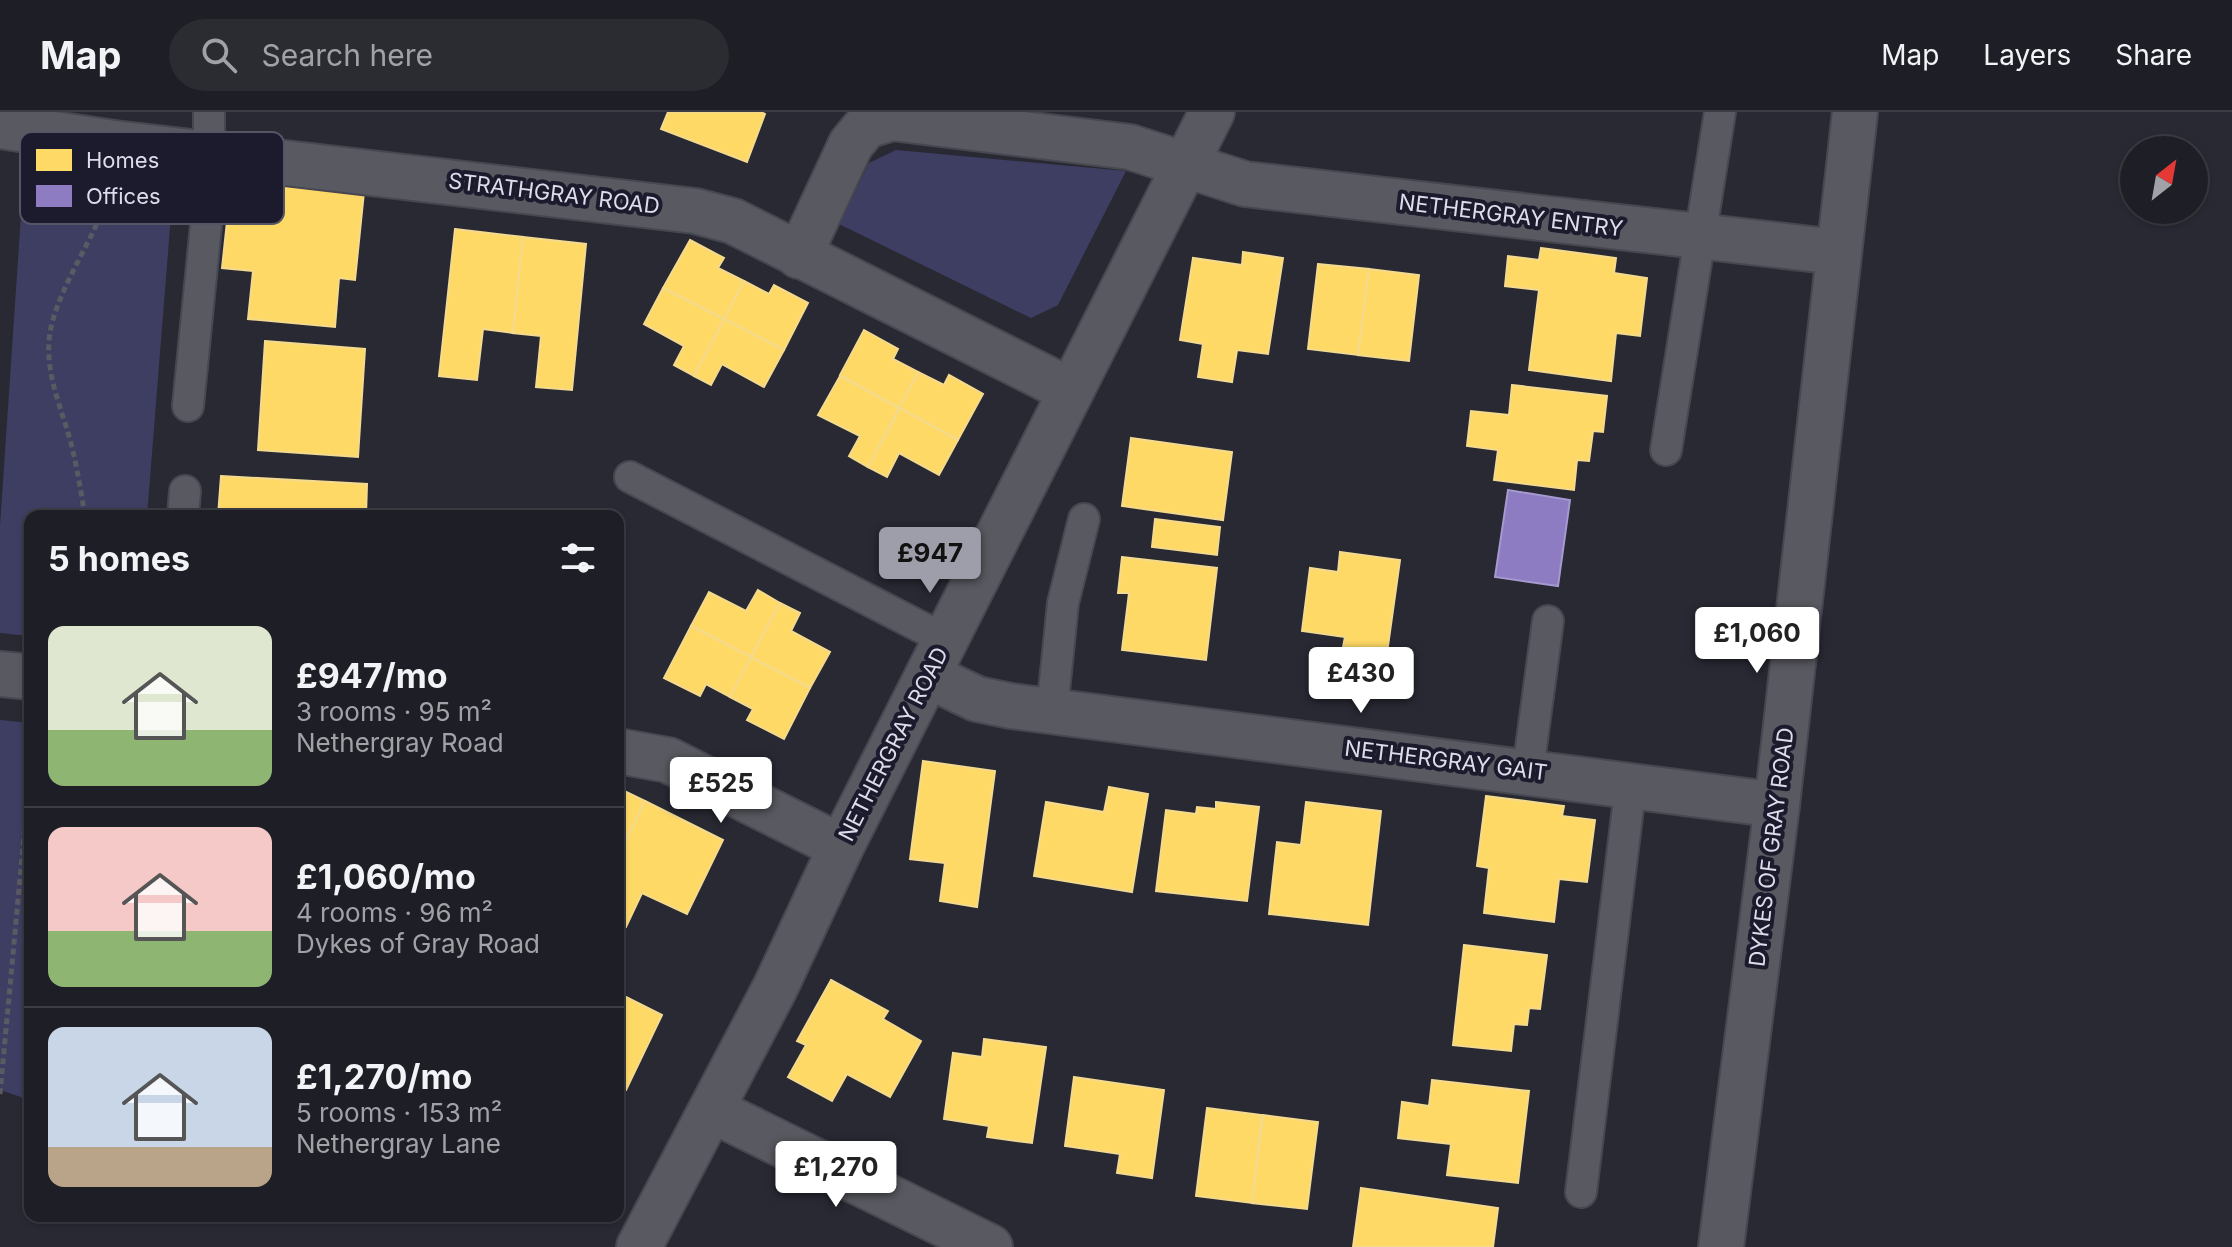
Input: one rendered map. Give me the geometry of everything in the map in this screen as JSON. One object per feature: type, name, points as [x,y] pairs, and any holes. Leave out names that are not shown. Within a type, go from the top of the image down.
[{"type":"street","name":"NETHERGRAY ROAD","points":[[639,1247],[775,988],[841,847],[1212,112]]},
{"type":"street","name":"DYKES OF GRAY ROAD","points":[[1721,1247],[1777,805],[1855,112]]},
{"type":"street","name":"NETHERGRAY ENTRY","points":[[799,256],[851,144],[866,126],[892,118],[1130,147],[1245,184],[1837,252]]},
{"type":"street","name":"STRATHGRAY ROAD","points":[[0,126],[40,132]]},
{"type":"street","name":"STRATHGRAY ROAD","points":[[284,144],[695,211],[733,221],[1069,390]]},
{"type":"street","name":"NETHERGRAY GAIT","points":[[937,658],[977,699],[1631,783],[1777,805]]},
{"type":"street","points":[[0,674],[24,676]]},
{"type":"street","points":[[624,752],[668,760],[841,847]]},
{"type":"street","points":[[712,1110],[990,1247]]},
{"type":"lane","points":[[1666,450],[1720,112]]},
{"type":"lane","points":[[188,406],[206,224]]},
{"type":"lane","points":[[630,477],[937,658]]},
{"type":"lane","points":[[1052,711],[1063,603],[1084,519]]},
{"type":"lane","points":[[1528,770],[1548,621]]},
{"type":"lane","points":[[1581,1192],[1631,783]]},
{"type":"path","points":[[84,510],[71,444],[49,368],[48,342],[74,264],[96,224]]},
{"type":"path","points":[[0,1094],[24,836]]},
{"type":"shaded area","points":[[896,150],[1126,171],[1058,305],[1031,318],[839,224],[869,163]]},
{"type":"shaded area","points":[[20,224],[170,224],[147,510],[24,510],[24,635],[0,633],[0,526]]},
{"type":"shaded area","points":[[0,720],[24,722],[24,1098],[0,1090]]},
{"type":"building: Homes","points":[[668,112],[765,114],[747,162],[661,129]]},
{"type":"building: Homes","points":[[284,184],[364,192],[355,280],[339,278],[335,327],[248,319],[253,271],[222,268],[227,224],[284,224]]},
{"type":"building: Homes","points":[[455,229],[523,237],[513,333],[483,329],[477,380],[439,376]]},
{"type":"building: Homes","points":[[523,237],[586,244],[572,390],[536,387],[541,336],[513,333]]},
{"type":"building: Homes","points":[[690,240],[724,258],[718,268],[744,281],[724,319],[663,288]]},
{"type":"building: Homes","points":[[1541,248],[1616,258],[1614,273],[1647,278],[1640,336],[1616,333],[1611,381],[1529,370],[1539,290],[1505,286],[1508,256],[1539,260]]},
{"type":"building: Homes","points":[[1243,252],[1283,258],[1268,354],[1237,350],[1232,382],[1198,377],[1203,344],[1180,340],[1193,258],[1242,265]]},
{"type":"building: Homes","points":[[1318,264],[1369,269],[1358,355],[1308,349]]},
{"type":"building: Homes","points":[[1369,269],[1419,275],[1409,361],[1358,355]]},
{"type":"building: Homes","points":[[744,281],[769,294],[774,285],[808,303],[784,350],[724,319]]},
{"type":"building: Homes","points":[[663,288],[724,319],[694,376],[674,365],[684,346],[644,324]]},
{"type":"building: Homes","points":[[724,319],[784,350],[764,387],[722,364],[711,385],[694,376]]},
{"type":"building: Homes","points":[[864,330],[898,349],[893,359],[918,372],[899,408],[840,375]]},
{"type":"building: Homes","points":[[265,341],[365,349],[358,457],[258,450]]},
{"type":"building: Homes","points":[[918,372],[944,385],[949,375],[983,394],[958,440],[899,408]]},
{"type":"building: Homes","points":[[840,376],[899,408],[868,467],[849,456],[860,436],[818,415]]},
{"type":"building: Homes","points":[[1512,385],[1607,396],[1603,432],[1593,431],[1589,461],[1577,460],[1574,490],[1494,480],[1498,450],[1467,446],[1471,411],[1509,415]]},
{"type":"building: Homes","points":[[900,408],[958,440],[939,475],[899,453],[887,477],[868,467]]},
{"type":"building: Homes","points":[[1131,438],[1232,452],[1223,520],[1122,506]]},
{"type":"building: Homes","points":[[221,476],[367,484],[366,510],[218,510]]},
{"type":"building: Homes","points":[[1155,519],[1220,527],[1217,555],[1152,547]]},
{"type":"building: Homes","points":[[1340,552],[1400,560],[1387,653],[1343,647],[1345,637],[1302,631],[1310,568],[1338,572]]},
{"type":"building: Homes","points":[[1122,557],[1217,568],[1206,660],[1122,650],[1129,593],[1118,593]]},
{"type":"building: Homes","points":[[758,590],[780,603],[751,657],[691,626],[709,592],[746,611]]},
{"type":"building: Homes","points":[[780,603],[800,613],[791,631],[830,652],[810,688],[751,657]]},
{"type":"building: Homes","points":[[691,626],[751,657],[730,697],[706,684],[700,696],[664,678]]},
{"type":"building: Homes","points":[[751,657],[810,688],[784,739],[747,720],[753,709],[730,697]]},
{"type":"building: Homes","points":[[923,761],[995,771],[977,907],[940,901],[945,863],[910,859]]},
{"type":"building: Homes","points":[[1109,787],[1148,794],[1132,892],[1034,876],[1046,802],[1104,812]]},
{"type":"building: Homes","points":[[624,791],[645,801],[624,845]]},
{"type":"building: Homes","points":[[1486,796],[1564,806],[1562,816],[1595,820],[1587,882],[1559,879],[1554,922],[1484,913],[1489,868],[1477,866]]},
{"type":"building: Homes","points":[[645,801],[723,840],[687,914],[642,893],[626,927],[624,845]]},
{"type":"building: Homes","points":[[1216,802],[1259,807],[1247,901],[1156,891],[1166,810],[1196,814],[1197,807],[1216,809]]},
{"type":"building: Homes","points":[[1306,802],[1381,811],[1368,925],[1269,914],[1277,842],[1301,845]]},
{"type":"building: Homes","points":[[1464,945],[1547,955],[1540,1009],[1529,1008],[1527,1025],[1514,1024],[1511,1051],[1453,1045]]},
{"type":"building: Homes","points":[[831,980],[888,1011],[883,1019],[921,1041],[890,1097],[847,1074],[832,1101],[788,1077],[806,1045],[797,1041]]},
{"type":"building: Homes","points":[[624,996],[662,1015],[624,1089]]},
{"type":"building: Homes","points":[[984,1039],[1046,1047],[1032,1143],[987,1137],[989,1126],[944,1119],[953,1053],[982,1057]]},
{"type":"building: Homes","points":[[1074,1077],[1164,1090],[1152,1178],[1117,1173],[1120,1154],[1065,1146]]},
{"type":"building: Homes","points":[[1432,1080],[1529,1091],[1518,1183],[1447,1175],[1451,1144],[1398,1138],[1402,1102],[1429,1106]]},
{"type":"building: Homes","points":[[1207,1108],[1262,1115],[1252,1203],[1196,1196]]},
{"type":"building: Homes","points":[[1263,1115],[1318,1122],[1307,1209],[1252,1203]]},
{"type":"building: Homes","points":[[1361,1188],[1498,1208],[1493,1247],[1353,1247]]},
{"type":"building: Offices","points":[[1508,490],[1570,500],[1558,586],[1495,577]]}]
